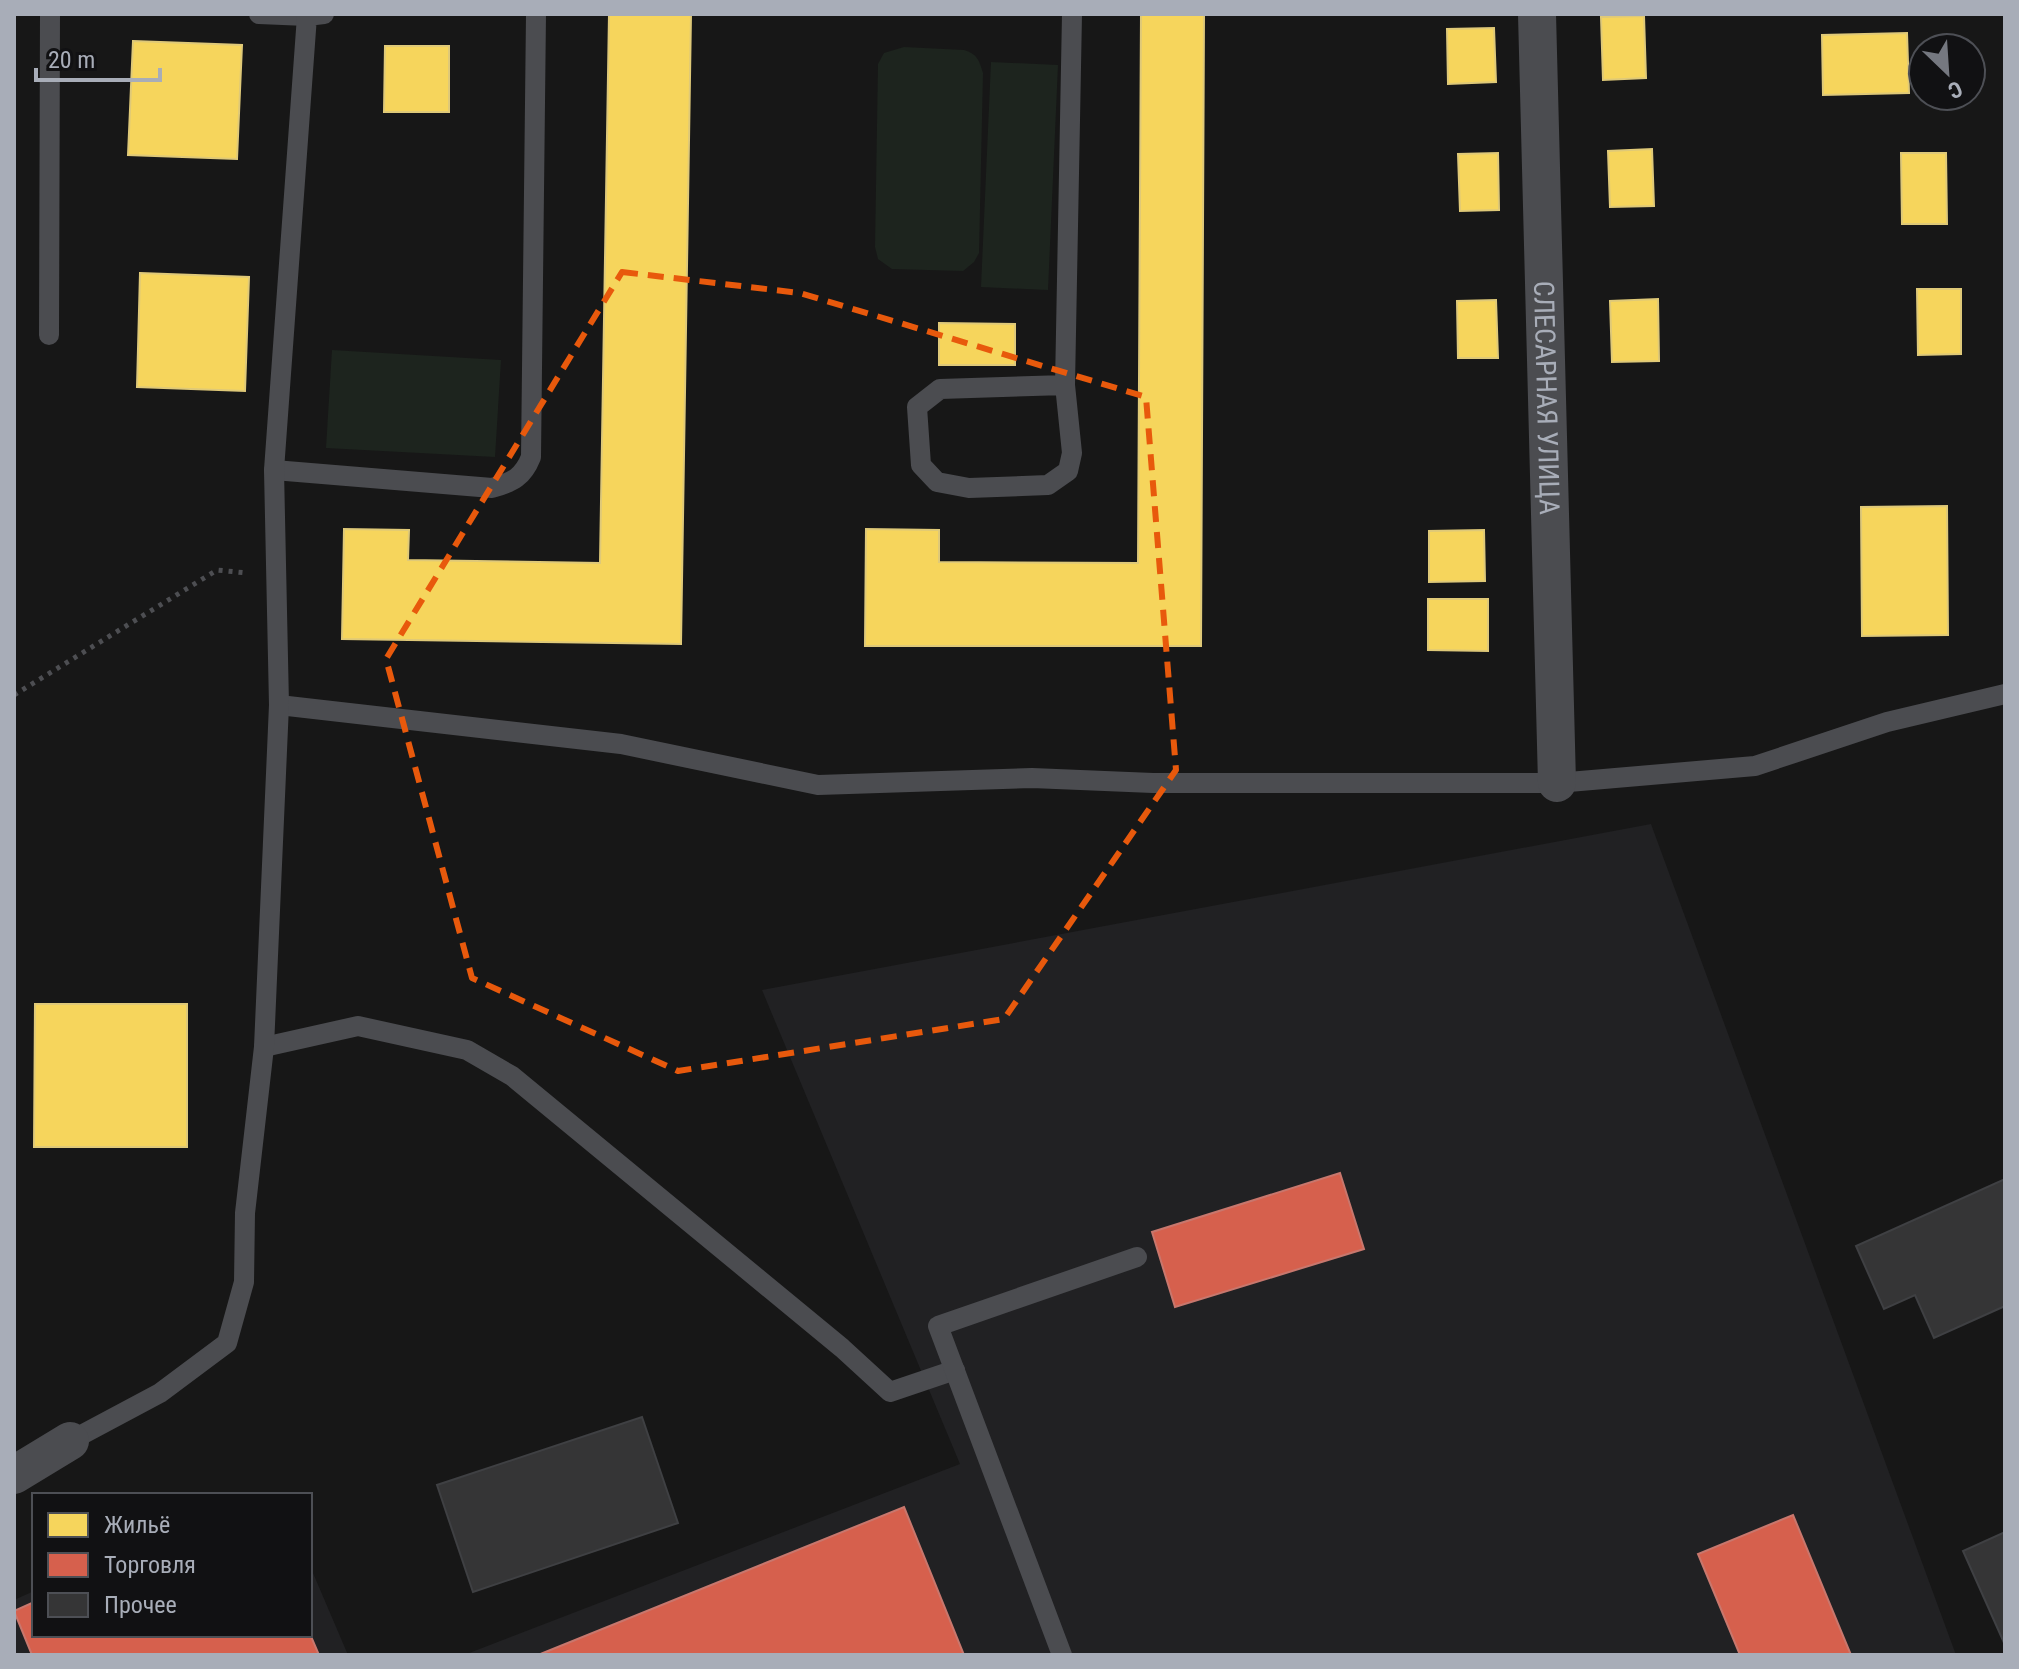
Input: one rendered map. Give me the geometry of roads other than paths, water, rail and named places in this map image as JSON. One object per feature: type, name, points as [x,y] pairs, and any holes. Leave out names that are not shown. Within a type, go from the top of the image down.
[{"type":"street","name":"СЛЕСАРНАЯ УЛИЦА","points":[[1537,14],[1557,783]]},
{"type":"street","points":[[14,1475],[70,1441]]},
{"type":"lane","points":[[49,335],[50,14]]},
{"type":"lane","points":[[70,1441],[160,1393],[227,1343],[244,1282],[245,1213],[264,1047],[279,705],[274,470],[315,15],[259,14]]},
{"type":"lane","points":[[274,470],[492,488],[514,482],[525,472],[531,457],[536,14]]},
{"type":"lane","points":[[1065,385],[940,389],[917,407],[921,465],[937,482],[969,488],[1048,485],[1068,471],[1072,453],[1065,385],[1072,14]]},
{"type":"lane","points":[[279,705],[621,744],[818,785],[1032,778],[1153,783],[1557,783],[1755,766],[1887,722],[2005,694]]},
{"type":"lane","points":[[264,1047],[358,1026],[467,1050],[512,1076],[842,1348],[890,1392],[955,1370]]},
{"type":"lane","points":[[1062,1655],[938,1326],[1137,1257]]}]
